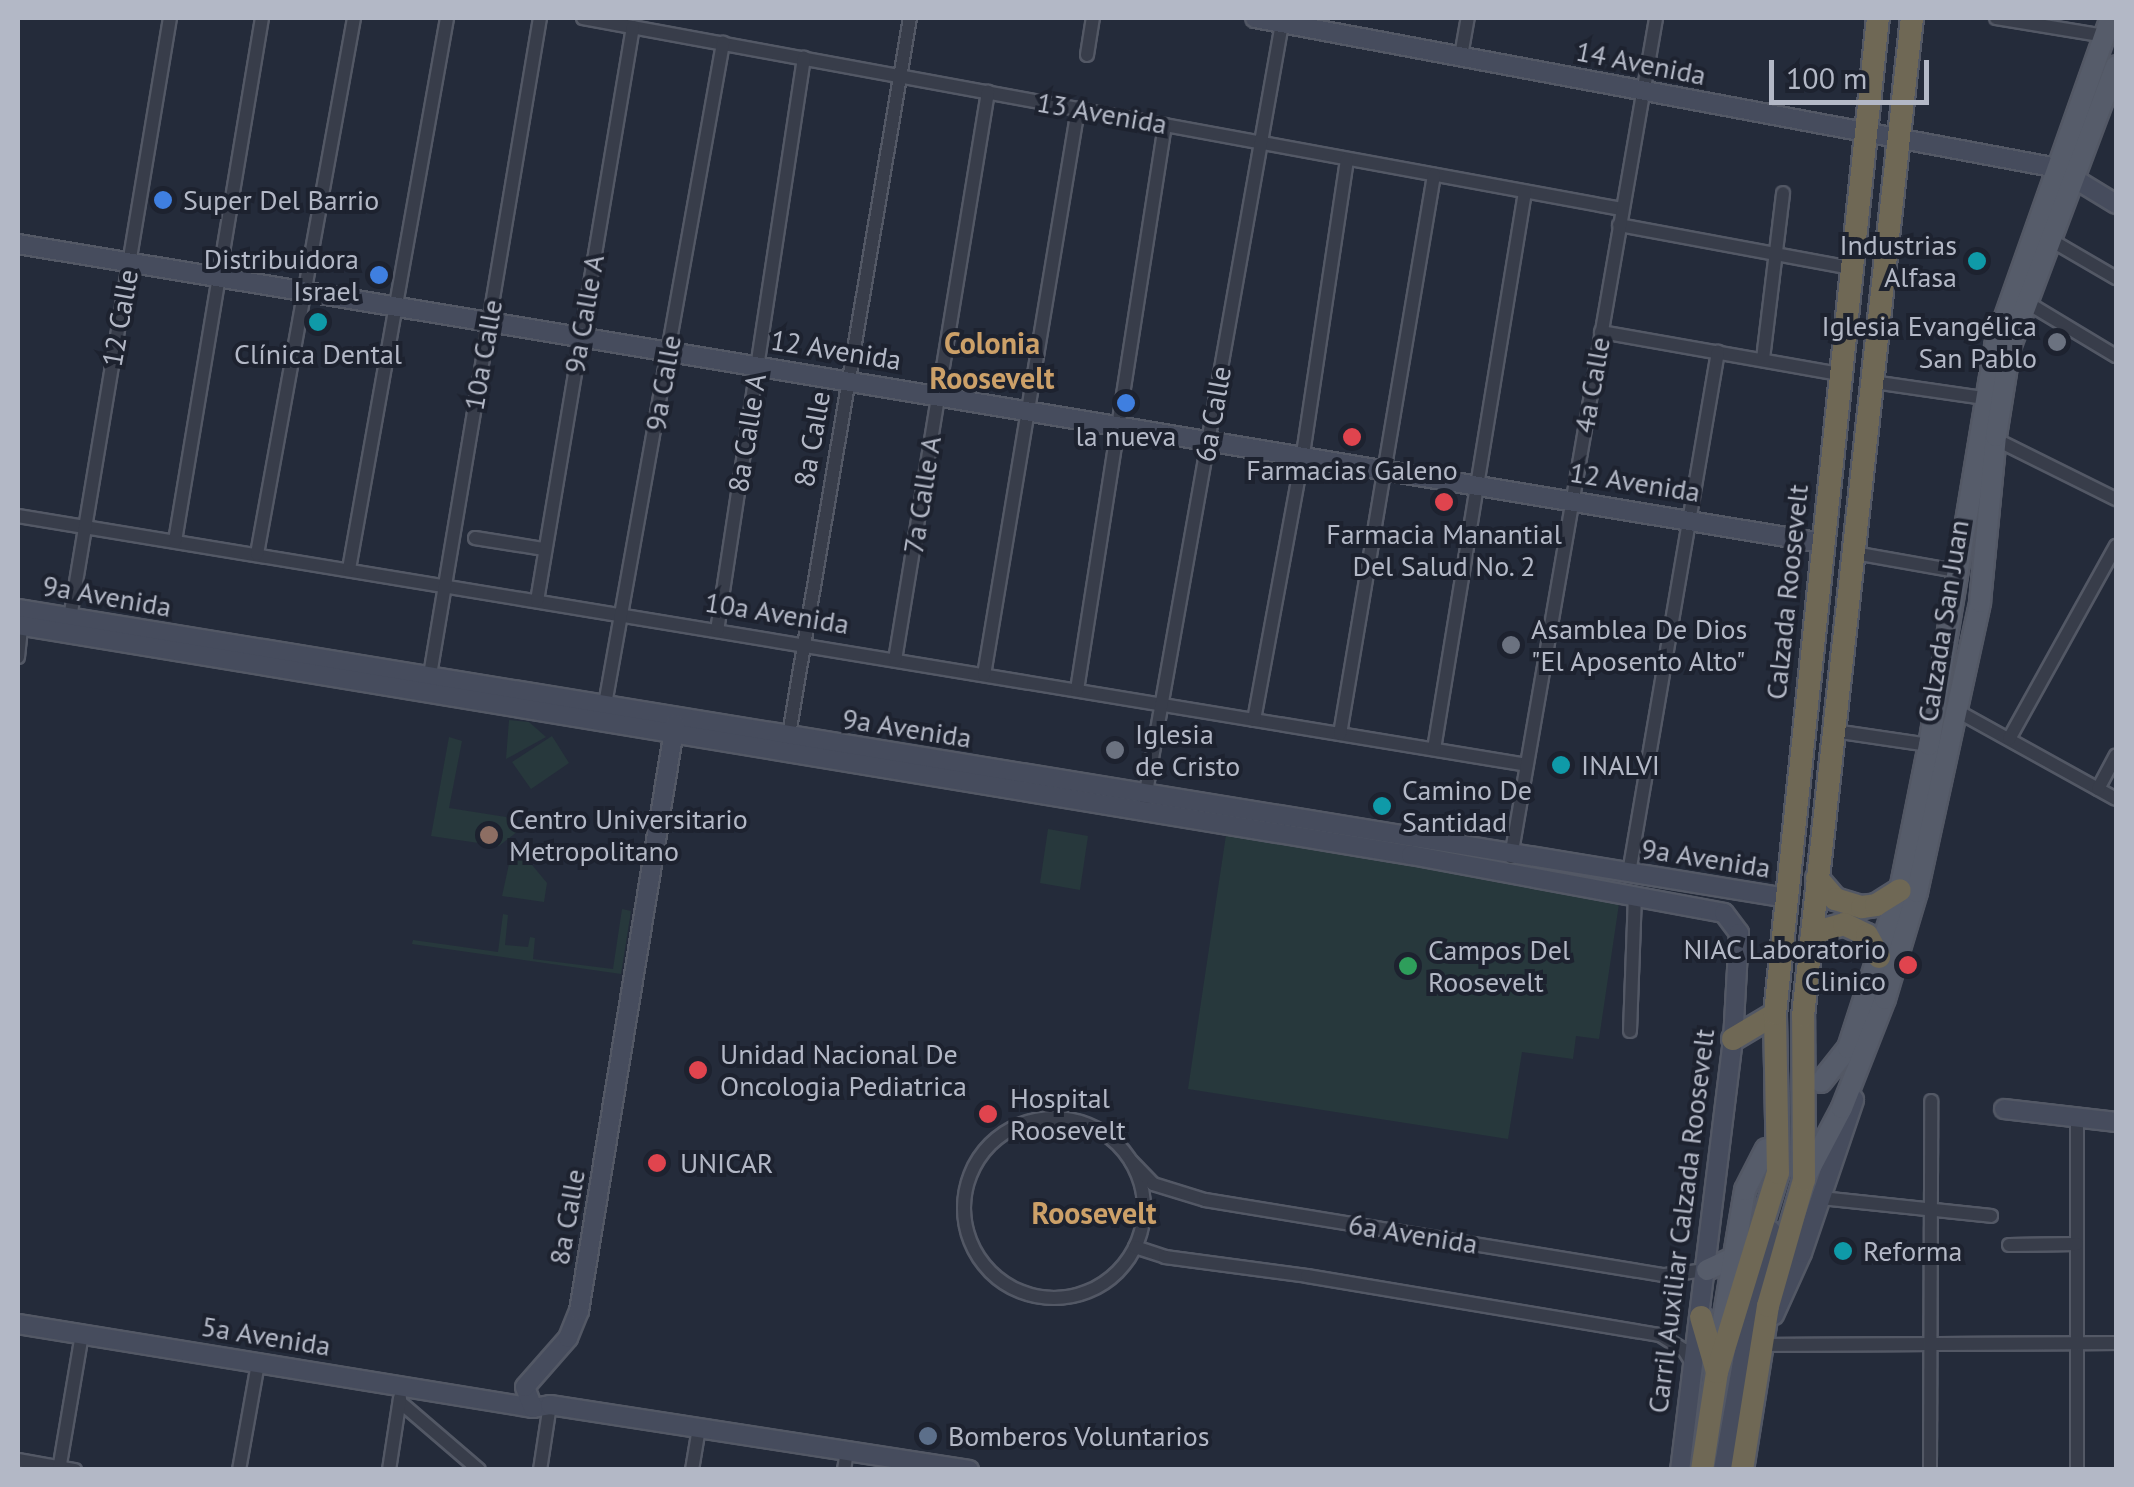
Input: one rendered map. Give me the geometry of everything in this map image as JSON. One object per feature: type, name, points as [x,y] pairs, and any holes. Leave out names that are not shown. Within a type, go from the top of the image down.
[{"type":"highway","name":"Calzada Roosevelt","points":[[1702,1470],[1718,1372],[1778,1173],[1775,1014],[1878,18]]},
{"type":"highway","points":[[1742,1470],[1774,1280],[1805,1170],[1803,1016],[1912,18]]},
{"type":"highway","points":[[1817,878],[1835,899],[1862,906],[1876,904],[1900,890]]},
{"type":"highway","points":[[1812,940],[1820,930],[1844,924],[1867,934],[1879,958]]},
{"type":"highway","points":[[1733,1038],[1775,1014]]},
{"type":"highway","points":[[1702,1317],[1718,1372]]},
{"type":"main road","name":"Calzada San Juan","points":[[1821,1082],[1848,1048],[1900,890],[1930,745],[1956,572],[1987,436],[2010,348],[2049,239],[2108,27]]},
{"type":"main road","name":"Calzada San Juan","points":[[1805,1170],[1842,1108],[1885,1000],[1926,859],[1980,602],[1987,436],[1984,398],[1995,345],[2116,66]]},
{"type":"main road","points":[[1718,1372],[1720,1325],[1747,1180],[1766,1149]]},
{"type":"main road","points":[[1706,1270],[1731,1259]]},
{"type":"street","name":"12 Calle","points":[[70,618],[170,18]]},
{"type":"street","points":[[175,541],[262,18]]},
{"type":"street","points":[[257,554],[354,18]]},
{"type":"street","points":[[348,570],[447,18]]},
{"type":"street","name":"10a Calle","points":[[428,686],[540,18]]},
{"type":"street","name":"13 Avenida","points":[[583,18],[1622,210]]},
{"type":"street","name":"8a Calle","points":[[787,744],[910,18]]},
{"type":"street","points":[[1087,54],[1093,18]]},
{"type":"street","name":"14 Avenida","points":[[1255,18],[1283,20],[1864,136],[1898,138]]},
{"type":"street","points":[[1461,56],[1468,18]]},
{"type":"street","name":"4a Calle","points":[[1510,863],[1656,18]]},
{"type":"street","points":[[1996,18],[2108,27]]},
{"type":"street","name":"6a Calle","points":[[1145,803],[1283,20]]},
{"type":"street","name":"9a Calle A","points":[[536,600],[633,27]]},
{"type":"street","name":"9a Calle","points":[[603,714],[724,44]]},
{"type":"street","name":"8a Calle A","points":[[717,630],[804,58]]},
{"type":"street","name":"7a Calle A","points":[[895,660],[988,92]]},
{"type":"street","points":[[984,675],[1078,109]]},
{"type":"street","points":[[1076,690],[1165,125]]},
{"type":"street","points":[[1898,138],[2066,174],[2116,204]]},
{"type":"street","points":[[1254,720],[1303,454],[1346,158]]},
{"type":"street","points":[[1340,734],[1434,175]]},
{"type":"street","points":[[1434,749],[1525,192]]},
{"type":"street","points":[[1764,359],[1783,194]]},
{"type":"street","points":[[1619,224],[1851,268]]},
{"type":"street","points":[[2049,239],[2116,278]]},
{"type":"street","name":"12 Avenida","points":[[18,244],[1477,482],[1822,543]]},
{"type":"street","points":[[2026,302],[2116,356]]},
{"type":"street","points":[[1601,332],[1840,374]]},
{"type":"street","points":[[1629,873],[1686,518],[1718,352]]},
{"type":"street","points":[[1872,382],[1984,398]]},
{"type":"street","points":[[1987,436],[2116,499]]},
{"type":"street","name":"10a Avenida","points":[[18,516],[1527,765]]},
{"type":"street","points":[[475,538],[544,549]]},
{"type":"street","points":[[2008,739],[2116,546]]},
{"type":"street","points":[[1854,554],[1956,572]]},
{"type":"street","name":"9a Avenida","points":[[19,620],[70,618],[371,677]]},
{"type":"street","points":[[18,658],[19,620]]},
{"type":"street","name":"9a Avenida","points":[[19,620],[1510,863],[1629,873],[1787,898]]},
{"type":"street","points":[[1959,712],[2116,799]]},
{"type":"street","name":"8a Calle","points":[[540,1470],[537,1400],[548,1362],[568,1338],[578,1311],[674,726]]},
{"type":"street","points":[[1834,731],[1930,745]]},
{"type":"street","points":[[2098,788],[2116,755]]},
{"type":"street","name":"9a Avenida","points":[[1510,863],[1721,912],[1734,921]]},
{"type":"street","points":[[1630,1031],[1635,894]]},
{"type":"street","name":"Carril Auxiliar Calzada Roosevelt","points":[[1680,1470],[1692,1364],[1702,1317],[1733,1038],[1739,939],[1734,921]]},
{"type":"street","points":[[1885,1000],[1821,1198],[1761,1344],[2116,1343]]},
{"type":"street","points":[[1930,1470],[1932,1101]]},
{"type":"street","points":[[2004,1110],[2116,1122]]},
{"type":"street","points":[[1058,1117],[1086,1123],[1112,1139],[1131,1161],[1144,1204],[1135,1247],[1108,1281],[1068,1297],[1036,1296],[1006,1284],[989,1271],[968,1234],[964,1212],[968,1181],[982,1152],[998,1136],[1036,1119],[1058,1117]]},
{"type":"street","points":[[2077,1118],[2077,1470]]},
{"type":"street","name":"6a Avenida","points":[[1131,1161],[1153,1184],[1205,1200],[1666,1275],[1706,1270]]},
{"type":"street","points":[[1722,1470],[1759,1282],[1794,1181],[1805,1170]]},
{"type":"street","name":"Calzada Roosevelt","points":[[1759,1282],[1785,1184],[1778,1173]]},
{"type":"street","points":[[1821,1198],[1991,1216]]},
{"type":"street","points":[[2010,1246],[2077,1244]]},
{"type":"street","points":[[1135,1247],[1165,1257],[1307,1276],[1660,1336],[1684,1350],[1692,1364]]},
{"type":"street","name":"5a Avenida","points":[[18,1324],[258,1362],[400,1394],[505,1402],[537,1400]]},
{"type":"street","points":[[59,1468],[82,1334]]},
{"type":"street","points":[[240,1470],[258,1362]]},
{"type":"street","points":[[389,1470],[400,1394]]},
{"type":"street","points":[[400,1394],[480,1470]]},
{"type":"street","points":[[537,1400],[699,1428],[846,1460],[968,1470]]},
{"type":"street","points":[[692,1470],[699,1428]]},
{"type":"street","points":[[1747,1428],[1752,1470]]},
{"type":"street","points":[[18,1460],[74,1470]]},
{"type":"shaded area","points":[[509,720],[529,722],[546,737],[506,759]]},
{"type":"shaded area","points":[[552,736],[569,763],[531,789],[512,762]]},
{"type":"shaded area","points":[[449,737],[462,741],[449,808],[506,817],[518,831],[499,846],[431,836]]},
{"type":"shaded area","points":[[1048,829],[1088,836],[1080,890],[1040,883]]},
{"type":"shaded area","name":"Campos Del Roosevelt","points":[[1226,835],[1620,897],[1599,1039],[1576,1036],[1573,1059],[1522,1052],[1508,1139],[1188,1089]]},
{"type":"shaded area","points":[[523,854],[547,883],[544,902],[502,896],[509,864]]},
{"type":"shaded area","points":[[622,909],[631,911],[621,974],[412,944],[413,940],[498,952],[503,914],[508,915],[505,945],[528,947],[530,937],[535,938],[533,959],[613,969]]},
{"type":"place","name":"Super Del Barrio","points":[[163,200]]},
{"type":"place","name":"Industrias Alfasa","points":[[1977,261]]},
{"type":"place","name":"Distribuidora Israel","points":[[379,275]]},
{"type":"place","name":"Clínica Dental","points":[[318,322]]},
{"type":"place","name":"Iglesia Evangélica San Pablo","points":[[2057,342]]},
{"type":"place","name":"la nueva","points":[[1126,403]]},
{"type":"place","name":"Farmacias Galeno","points":[[1352,437]]},
{"type":"place","name":"Farmacia Manantial Del Salud No. 2","points":[[1444,502]]},
{"type":"place","name":"Asamblea De Dios \"El Aposento Alto\"","points":[[1511,645]]},
{"type":"place","name":"Iglesia de Cristo","points":[[1115,750]]},
{"type":"place","name":"INALVI","points":[[1561,765]]},
{"type":"place","name":"Camino De Santidad","points":[[1382,806]]},
{"type":"place","name":"Centro Universitario Metropolitano","points":[[489,835]]},
{"type":"place","name":"NIAC Laboratorio Clinico","points":[[1908,965]]},
{"type":"place","name":"Campos Del Roosevelt","points":[[1408,966]]},
{"type":"place","name":"Unidad Nacional De Oncologia Pediatrica","points":[[698,1070]]},
{"type":"place","name":"Hospital Roosevelt","points":[[988,1114]]},
{"type":"place","name":"UNICAR","points":[[657,1163]]},
{"type":"place","name":"Reforma","points":[[1843,1251]]},
{"type":"place","name":"Bomberos Voluntarios","points":[[928,1436]]},
{"type":"district","name":"Colonia Roosevelt","points":[[992,360]]},
{"type":"district","name":"Roosevelt","points":[[1094,1213]]}]
